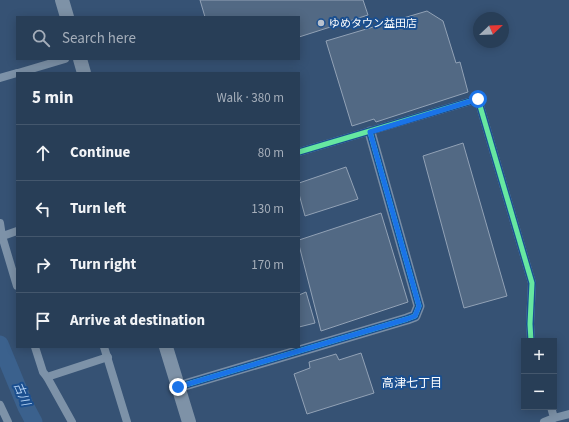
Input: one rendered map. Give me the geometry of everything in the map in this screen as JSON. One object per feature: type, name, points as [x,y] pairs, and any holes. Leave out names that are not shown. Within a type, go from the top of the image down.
[{"type":"highway","points":[[62,0],[67,16]]},
{"type":"highway","points":[[80,60],[84,72]]},
{"type":"highway","points":[[166,348],[189,422]]},
{"type":"street","points":[[20,72],[62,60]]},
{"type":"street","points":[[0,78],[16,73]]},
{"type":"street","points":[[300,152],[478,99],[532,283],[531,338]]},
{"type":"street","points":[[178,387],[415,316],[419,306],[370,132]]},
{"type":"street","points":[[0,223],[1,236],[16,283]]},
{"type":"street","points":[[1,236],[16,231]]},
{"type":"street","points":[[35,348],[43,372],[47,376],[72,422]]},
{"type":"street","points":[[104,348],[127,422]]},
{"type":"street","points":[[47,376],[108,357]]},
{"type":"street","points":[[0,405],[8,422]]},
{"type":"street","points":[[552,410],[554,418]]},
{"type":"street","points":[[544,422],[569,414]]},
{"type":"building","name":"ゆめタウン益田店","points":[[200,0],[363,0],[368,15],[300,37],[300,16],[205,16]]},
{"type":"building","points":[[427,11],[443,21],[456,63],[460,62],[468,92],[376,122],[374,119],[352,126],[326,41]]},
{"type":"building","points":[[463,143],[507,296],[464,308],[423,156]]},
{"type":"building","points":[[346,167],[358,199],[305,216],[300,198],[300,183]]},
{"type":"building","points":[[381,213],[408,302],[321,331],[300,249],[300,240]]},
{"type":"building","points":[[306,292],[315,323],[300,327],[300,295]]},
{"type":"building","points":[[361,353],[374,393],[307,414],[294,374],[310,368],[309,362],[336,354],[339,360]]},
{"type":"waterway","name":"古川","points":[[0,344],[26,407],[34,422]]},
{"type":"cycle path","points":[[300,152],[478,99],[532,283],[531,338]]},
{"type":"cycle path","points":[[178,387],[415,316],[419,306],[370,132]]},
{"type":"place","name":"ゆめタウン益田店","points":[[321,23]]},
{"type":"district","name":"高津七丁目","points":[[412,383]]},
{"type":"route","points":[[178,387],[415,316],[419,306],[370,132],[478,99]]}]
